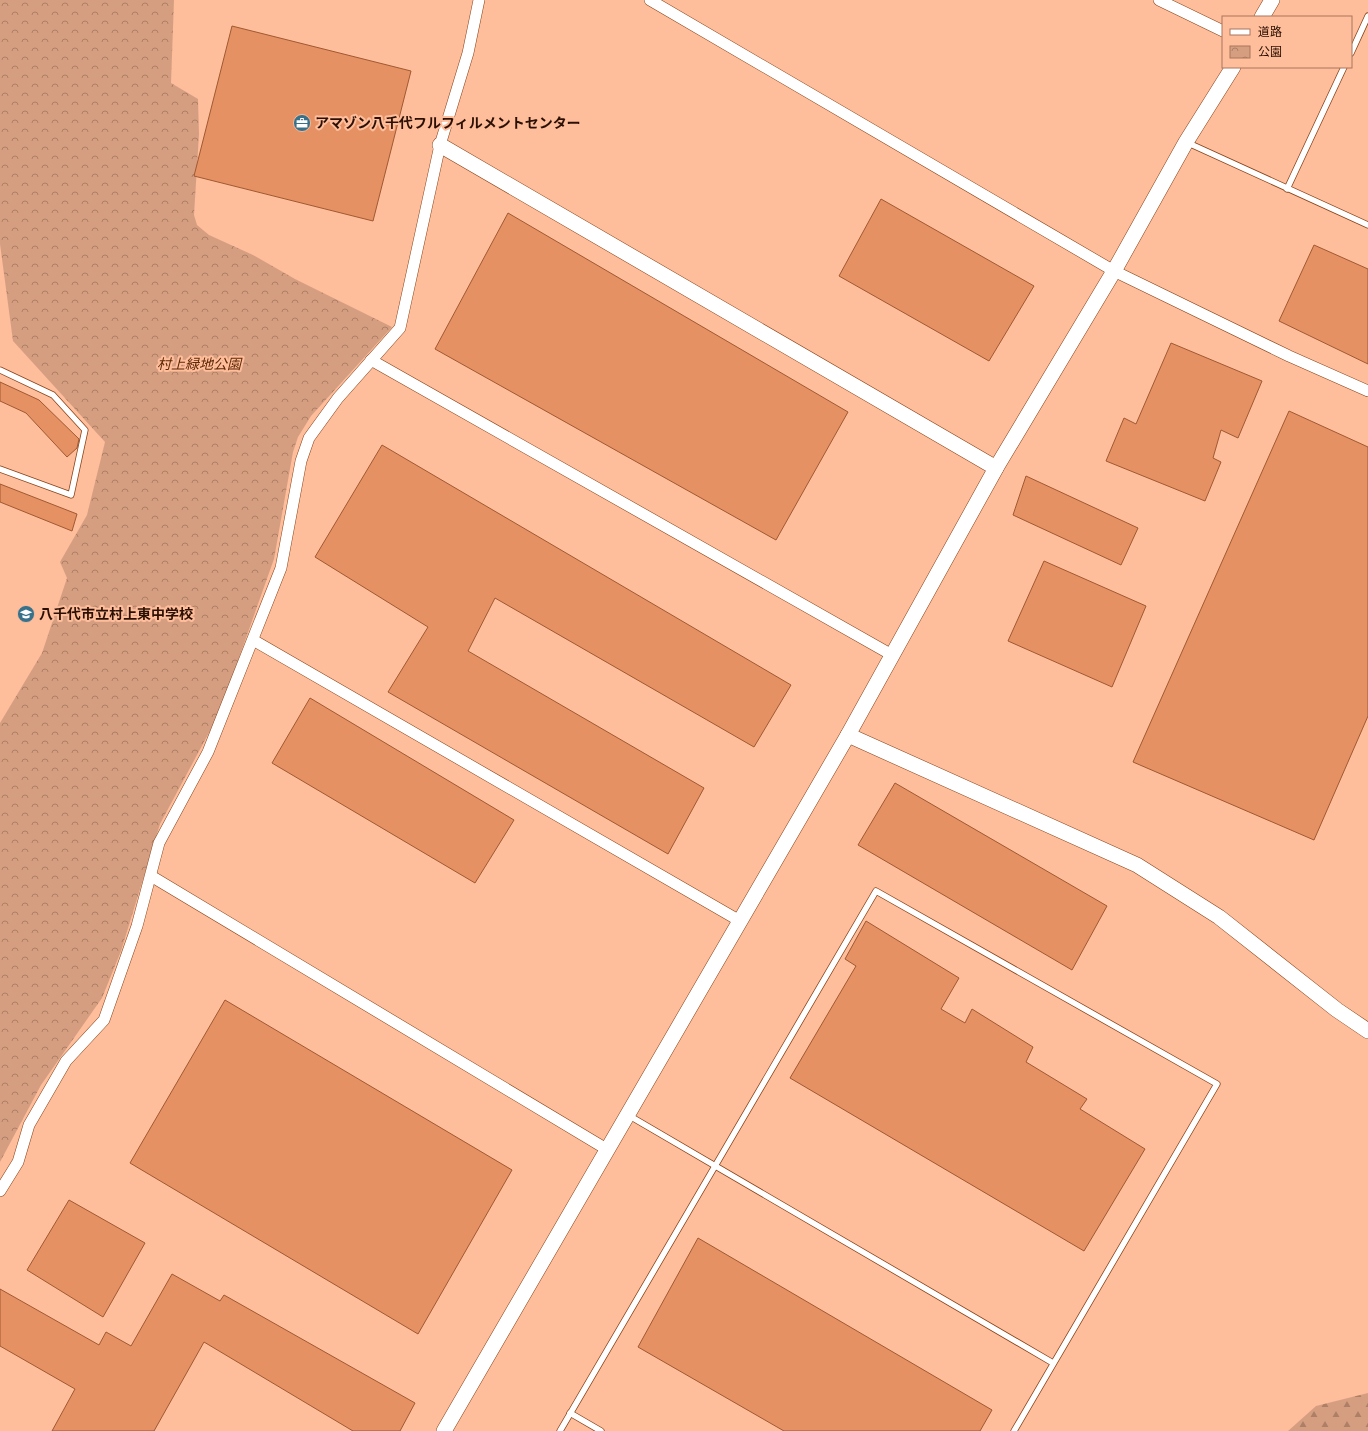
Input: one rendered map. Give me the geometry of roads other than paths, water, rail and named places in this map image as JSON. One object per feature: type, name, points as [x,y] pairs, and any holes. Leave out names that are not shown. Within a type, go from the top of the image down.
[{"type":"street","points":[[0,1191],[18,1162],[29,1125],[66,1061],[104,1020],[137,926],[159,843],[208,752],[281,568],[301,460],[309,438],[338,398],[400,328],[440,145],[468,53],[479,0]]},
{"type":"street","points":[[650,0],[1114,271],[1289,356],[1368,391]]},
{"type":"street","points":[[1159,0],[1222,31]]},
{"type":"street","points":[[1263,16],[1272,0]]},
{"type":"street","points":[[444,1431],[848,735],[996,468],[1114,271],[1186,142],[1232,68]]},
{"type":"street","points":[[440,145],[996,468]]},
{"type":"street","points":[[371,360],[892,655]]},
{"type":"street","points":[[253,640],[740,921]]},
{"type":"street","points":[[848,735],[1137,865],[1219,917],[1337,1010],[1368,1031]]},
{"type":"street","points":[[151,876],[608,1150]]},
{"type":"lane","points":[[1352,51],[1368,16]]},
{"type":"lane","points":[[1288,189],[1344,68]]},
{"type":"lane","points":[[1186,142],[1368,225]]},
{"type":"lane","points":[[0,370],[53,395],[85,430],[71,495],[0,469]]},
{"type":"lane","points":[[560,1431],[714,1165],[876,891],[1217,1084],[1014,1431]]},
{"type":"lane","points":[[628,1115],[1053,1363]]},
{"type":"lane","points":[[570,1413],[601,1431]]},
{"type":"place","name":"アマゾン八千代フルフィルメントセンター","points":[[302,123]]},
{"type":"place","name":"八千代市立村上東中学校","points":[[26,614]]},
{"type":"park label","name":"村上緑地公園","points":[[199,364]]}]
